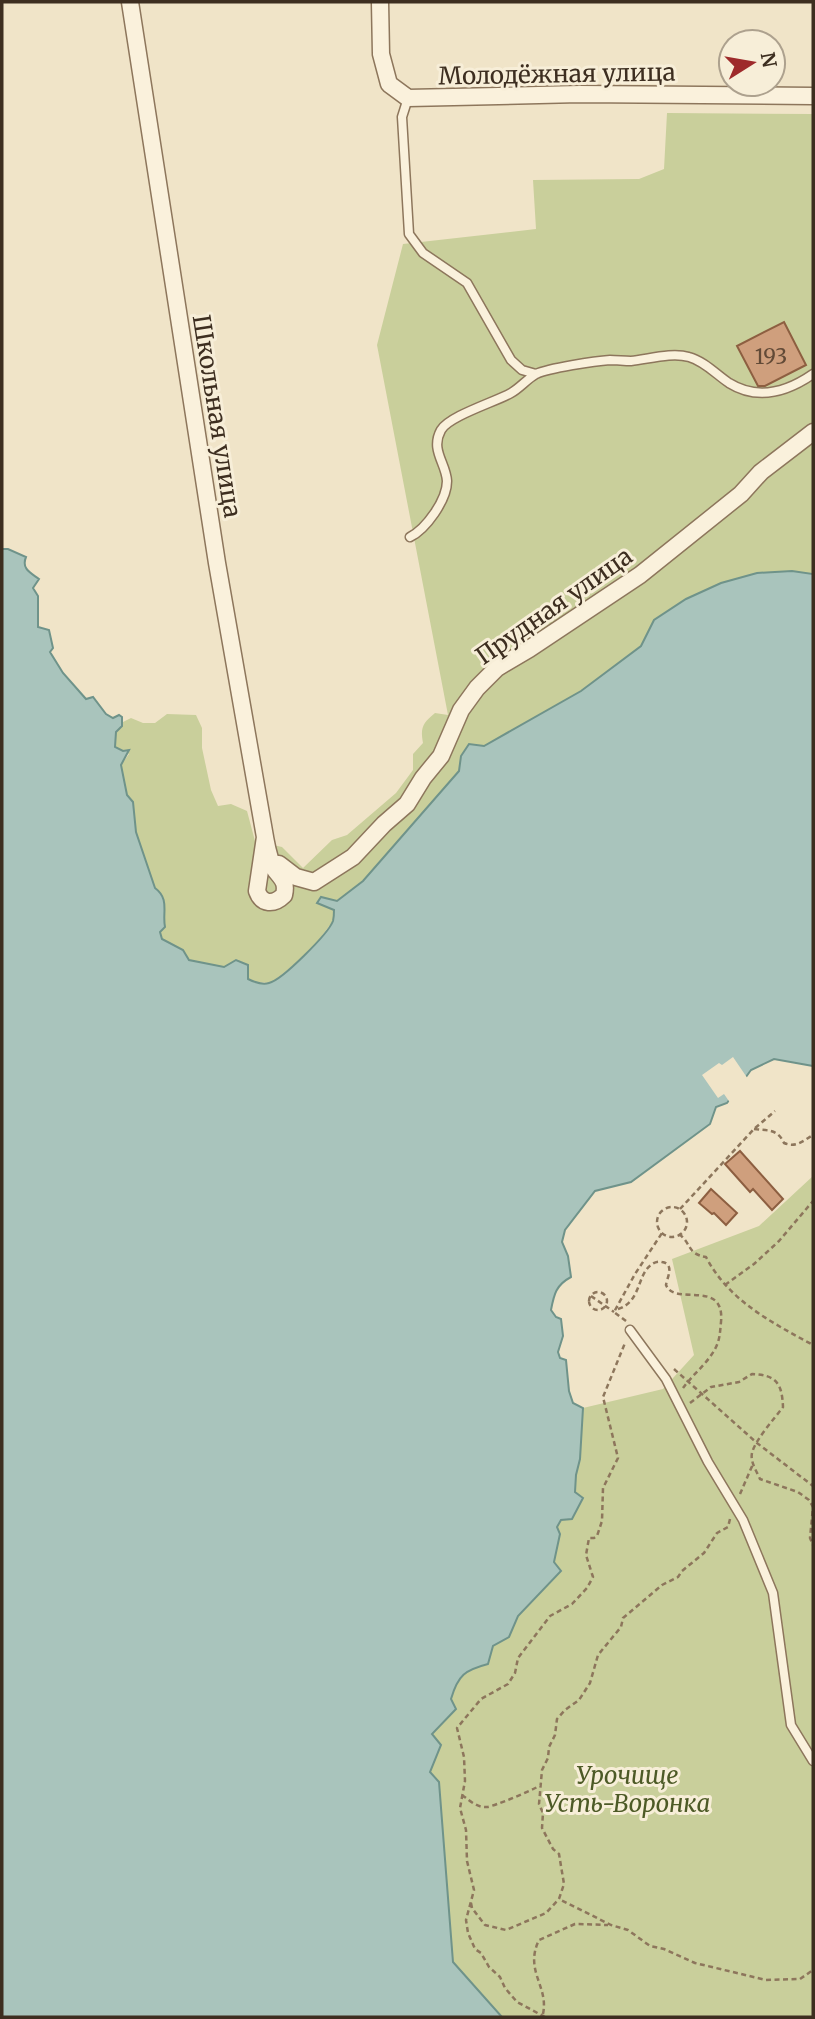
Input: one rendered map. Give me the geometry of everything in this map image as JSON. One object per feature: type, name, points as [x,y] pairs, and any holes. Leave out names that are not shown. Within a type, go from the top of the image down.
[{"type":"street","name":"Школьная улица","points":[[130,2],[217,563],[265,837]]},
{"type":"street","name":"Молодёжная улица","points":[[380,2],[381,54],[389,84],[408,98],[580,94],[813,96]]},
{"type":"street","name":"Прудная улица","points":[[265,837],[280,866],[296,877],[314,882],[353,857],[407,804],[422,778],[441,756],[461,710],[477,688],[497,668],[640,575],[741,494],[761,472],[813,432]]},
{"type":"lane","points":[[408,98],[402,117],[409,234],[423,253],[467,283],[511,360],[522,370],[536,374],[611,360],[682,356],[691,357],[730,384],[755,394],[776,393],[813,374]]},
{"type":"lane","points":[[410,537],[422,531],[445,491],[447,479],[438,451],[438,438],[443,427],[460,416],[522,387],[536,374]]},
{"type":"lane","points":[[630,1330],[666,1379],[708,1462],[743,1520],[773,1594],[791,1725],[813,1761]]},
{"type":"path","points":[[680,1209],[754,1129],[775,1111]]},
{"type":"path","points":[[754,1129],[773,1130],[784,1143],[791,1146],[800,1144],[813,1135]]},
{"type":"path","points":[[725,1286],[779,1241],[813,1201]]},
{"type":"path","points":[[670,1207],[680,1209],[687,1222],[679,1234],[671,1237],[662,1233],[657,1225],[661,1211],[670,1207]]},
{"type":"path","points":[[616,1311],[635,1274],[662,1233]]},
{"type":"path","points":[[679,1234],[697,1255],[706,1257],[725,1286],[764,1318],[813,1345]]},
{"type":"path","points":[[616,1311],[632,1299],[648,1268],[659,1261],[669,1266],[666,1286],[668,1292],[673,1295],[698,1294],[714,1301],[722,1315],[720,1337],[709,1360],[688,1381],[681,1394]]},
{"type":"path","points":[[597,1292],[602,1293],[607,1300],[606,1306],[598,1310],[593,1308],[589,1304],[591,1296],[597,1292]]},
{"type":"path","points":[[591,1296],[616,1311],[631,1326],[603,1397],[618,1458],[603,1489],[604,1504],[599,1530],[594,1538],[589,1538],[587,1544],[586,1555],[593,1577],[572,1604],[551,1616],[518,1657],[516,1673],[508,1684],[481,1699],[458,1725],[457,1732],[464,1757],[465,1782],[460,1808],[466,1830],[467,1861],[474,1890],[466,1926],[475,1949],[500,1977],[505,1988],[517,2002],[544,2016],[546,2001],[538,1982],[532,1954],[539,1940],[575,1924],[611,1925]]},
{"type":"path","points":[[669,1364],[757,1443],[813,1486]]},
{"type":"path","points":[[682,1399],[693,1402],[711,1387],[738,1382],[752,1374],[775,1380],[782,1388],[783,1407],[757,1443],[752,1454],[753,1464],[760,1479],[797,1492],[809,1500],[813,1507],[810,1538],[813,1545]]},
{"type":"path","points":[[471,1902],[472,1908],[485,1925],[506,1930],[546,1913],[559,1899],[564,1884],[559,1854],[552,1849],[541,1828],[543,1813],[539,1804],[542,1770],[555,1735],[557,1720],[579,1700],[590,1683],[598,1655],[621,1627],[623,1618],[662,1585],[678,1577],[705,1553],[717,1534],[728,1527],[753,1464]]},
{"type":"path","points":[[462,1794],[477,1805],[487,1807],[530,1792],[541,1785]]},
{"type":"path","points":[[559,1899],[611,1925],[628,1930],[650,1946],[695,1964],[766,1980],[800,1979],[813,1970]]},
{"type":"green space","points":[[667,113],[813,114],[813,574],[792,571],[757,573],[721,583],[686,599],[654,620],[641,646],[581,691],[484,746],[469,744],[461,756],[459,771],[363,881],[337,901],[333,921],[315,945],[271,983],[255,982],[225,967],[189,960],[183,950],[162,939],[160,932],[165,903],[155,888],[136,832],[133,802],[127,795],[121,765],[129,754],[115,747],[116,731],[123,722],[131,718],[143,723],[155,723],[167,714],[196,715],[202,728],[202,748],[211,790],[218,806],[231,804],[247,811],[255,841],[282,847],[303,868],[332,840],[347,835],[396,793],[413,770],[413,754],[423,743],[422,729],[425,723],[435,713],[448,715],[377,345],[403,244],[536,229],[533,180],[639,179],[664,169]]},
{"type":"green space","name":"Урочище Усть-Воронка","points":[[813,1176],[813,2017],[502,2017],[453,1962],[439,1783],[430,1772],[441,1745],[432,1734],[456,1709],[451,1699],[456,1683],[493,1646],[509,1637],[518,1616],[561,1571],[554,1563],[560,1534],[557,1527],[583,1498],[575,1492],[583,1408],[663,1389],[694,1355],[672,1259],[759,1226]]},
{"type":"water","points":[[2,549],[26,557],[26,568],[39,579],[33,588],[38,596],[38,627],[49,630],[53,648],[50,652],[63,673],[86,699],[93,697],[106,714],[113,718],[119,715],[122,717],[122,726],[116,732],[115,747],[123,751],[129,750],[121,765],[127,795],[133,802],[136,832],[155,888],[164,901],[165,927],[160,932],[162,939],[183,950],[189,960],[224,967],[236,960],[248,965],[248,979],[264,984],[284,974],[323,936],[333,921],[334,910],[317,903],[321,897],[337,901],[363,881],[459,771],[461,756],[469,744],[484,746],[581,691],[641,646],[654,620],[686,599],[721,583],[757,573],[792,571],[813,574],[813,1066],[774,1059],[751,1070],[727,1103],[716,1107],[710,1124],[631,1182],[595,1191],[565,1230],[562,1242],[568,1256],[571,1277],[556,1290],[551,1310],[561,1319],[563,1336],[558,1352],[560,1358],[566,1360],[569,1391],[573,1403],[583,1408],[575,1492],[583,1498],[572,1519],[561,1520],[557,1527],[560,1534],[554,1562],[561,1571],[518,1616],[509,1637],[493,1646],[488,1664],[463,1675],[451,1699],[456,1709],[432,1734],[441,1745],[430,1772],[439,1782],[453,1962],[502,2017],[2,2017]]},
{"type":"pier","points":[[733,1057],[748,1079],[731,1104],[724,1094],[718,1098],[702,1075]]},
{"type":"building","points":[[784,322],[806,365],[765,386],[758,386],[737,346]]},
{"type":"building","points":[[740,1151],[783,1199],[772,1210],[753,1189],[750,1192],[725,1164]]},
{"type":"building","points":[[711,1189],[737,1213],[726,1225],[699,1203]]}]
